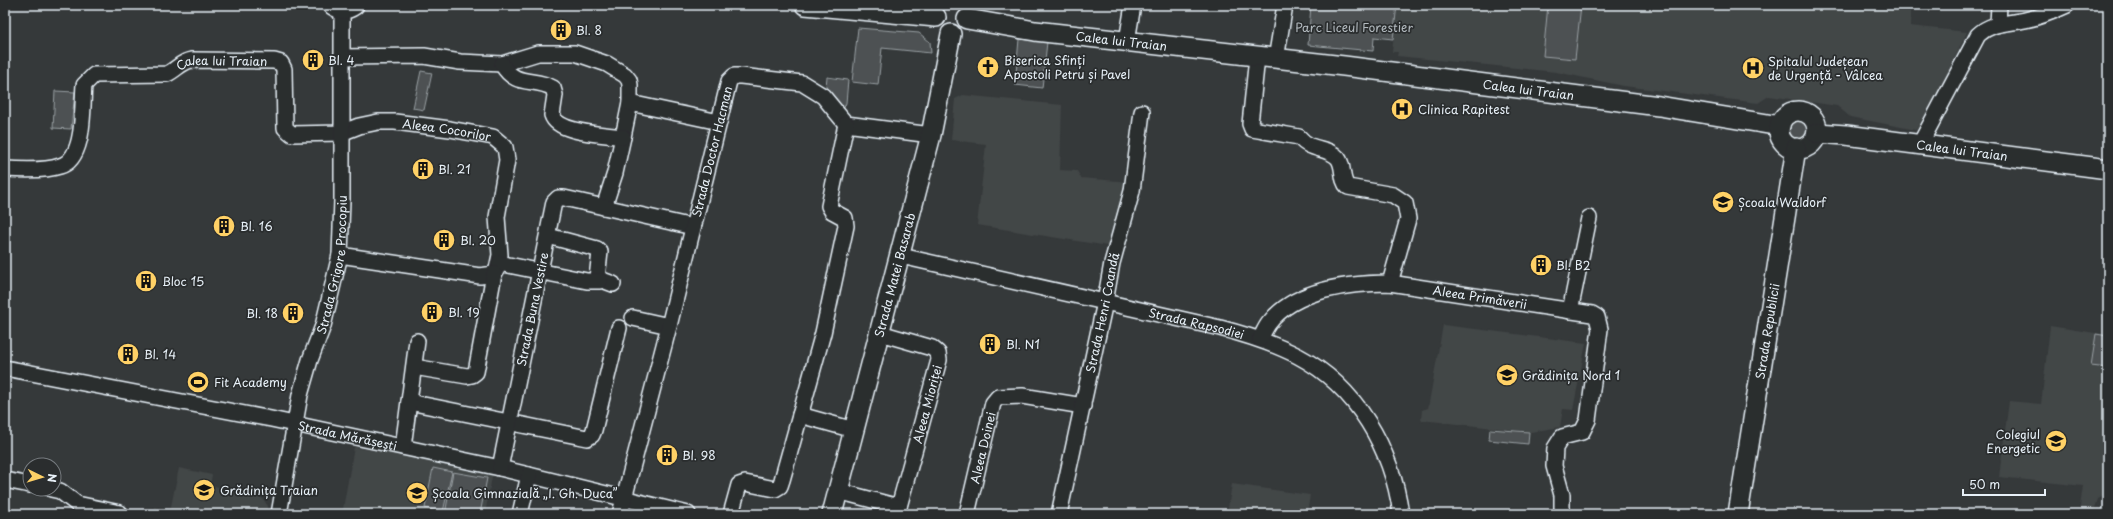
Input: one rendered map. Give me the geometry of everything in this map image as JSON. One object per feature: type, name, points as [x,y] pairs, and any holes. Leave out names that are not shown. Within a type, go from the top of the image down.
[{"type":"main road","points":[[805,5],[940,11],[938,27],[941,30],[951,34]]},
{"type":"main road","name":"Calea lui Traian","points":[[951,34],[960,32],[963,12],[1035,30],[1652,105],[1780,126]]},
{"type":"main road","name":"Strada Matei Basarab","points":[[832,514],[901,256],[931,135],[951,34]]},
{"type":"main road","points":[[1792,112],[1804,112],[1812,117],[1816,122],[1817,133],[1809,145],[1796,148],[1785,143],[1779,132],[1784,118],[1792,112]]},
{"type":"main road","name":"Calea lui Traian","points":[[1817,133],[1920,144],[2108,169]]},
{"type":"main road","name":"Strada Republicii","points":[[1738,514],[1796,148]]},
{"type":"street","points":[[1127,41],[1133,5]]},
{"type":"street","points":[[1276,59],[1285,5]]},
{"type":"street","points":[[1998,24],[2000,5]]},
{"type":"street","points":[[1920,144],[1978,35],[1990,26],[2026,20],[2067,5]]},
{"type":"street","name":"Strada Grigore Procopiu","points":[[278,514],[295,424],[310,360],[323,326],[340,255],[342,200],[341,57],[343,6]]},
{"type":"street","points":[[341,57],[424,56],[460,62],[502,64],[538,53],[575,53],[585,55],[607,64],[629,80],[630,103],[615,173],[604,207]]},
{"type":"street","points":[[1257,57],[1250,124],[1252,129],[1299,137],[1305,145],[1329,152],[1338,158],[1343,171],[1344,183],[1348,187],[1392,195],[1405,203],[1408,219],[1390,283]]},
{"type":"street","name":"Calea lui Traian","points":[[5,169],[60,166],[69,162],[74,154],[82,123],[84,85],[94,75],[167,74],[192,60],[274,61],[281,63],[284,69],[285,128],[288,132],[299,134],[341,133]]},
{"type":"street","points":[[502,64],[507,73],[513,78],[553,88],[554,94],[552,115],[553,119],[562,127],[623,137]]},
{"type":"street","name":"Strada Doctor Hacman","points":[[620,514],[669,326],[729,81],[734,76],[741,76],[802,83],[823,96],[846,124]]},
{"type":"street","points":[[630,103],[719,122]]},
{"type":"street","name":"Strada Henri Coandă","points":[[1059,514],[1105,302],[1112,263],[1132,191],[1142,112]]},
{"type":"street","name":"Aleea Cocorilor","points":[[341,133],[359,126],[395,122],[465,131],[493,137],[505,147],[507,160],[498,217],[500,255],[496,268],[476,372],[467,376],[414,367]]},
{"type":"street","points":[[730,514],[739,485],[745,483],[775,489],[780,486],[829,307],[846,226],[845,218],[832,211],[829,206],[846,124],[931,135]]},
{"type":"street","name":"Strada Buna Vestire","points":[[500,468],[511,421],[554,202],[558,198],[564,198],[604,207]]},
{"type":"street","name":"Strada Doctor Hacman","points":[[604,207],[693,228]]},
{"type":"street","points":[[1570,311],[1589,218]]},
{"type":"street","points":[[340,255],[480,276],[496,268],[541,271],[606,282],[596,278],[600,258],[600,252],[597,249],[548,236]]},
{"type":"street","name":"Strada Rapsodiei","points":[[901,256],[1220,328],[1260,339],[1298,356],[1318,369],[1356,404],[1374,430],[1389,464],[1398,496],[1401,514]]},
{"type":"street","name":"Aleea Primăverii","points":[[1260,339],[1269,323],[1283,309],[1306,297],[1334,289],[1367,283],[1390,283],[1592,314],[1597,317],[1600,322],[1588,420],[1584,429],[1579,434],[1562,437],[1555,448],[1554,466],[1562,495],[1562,514]]},
{"type":"street","points":[[633,318],[669,326]]},
{"type":"street","points":[[409,402],[511,421],[588,438],[592,435],[619,328]]},
{"type":"street","name":"Aleea Mioriței","points":[[880,333],[932,348],[938,353],[939,360],[898,510]]},
{"type":"street","points":[[403,447],[417,341]]},
{"type":"street","name":"Strada Mărășești","points":[[5,368],[295,424],[403,447],[500,468],[688,514]]},
{"type":"street","name":"Aleea Doinei","points":[[967,514],[993,403],[998,397],[1022,396],[1083,406]]},
{"type":"street","points":[[800,415],[854,430]]},
{"type":"street","points":[[520,514],[529,475]]},
{"type":"street","points":[[5,480],[22,483]]},
{"type":"street","points":[[838,491],[898,510]]},
{"type":"street","points":[[62,493],[77,504],[120,513]]},
{"type":"shaded area","name":"Spitalul Județean de Urgență - Vâlcea","points":[[1397,5],[1911,5],[1910,26],[1967,32],[1930,111],[1916,130],[1850,117],[1837,106],[1769,96],[1758,103],[1624,86],[1556,72],[1397,56],[1398,52],[1392,52]]},
{"type":"shaded area","points":[[963,95],[1062,105],[1060,170],[1077,171],[1081,178],[1131,182],[1108,246],[977,225],[986,144],[951,140],[955,99]]},
{"type":"shaded area","name":"Grădinița Nord 1","points":[[1443,325],[1586,343],[1573,410],[1563,409],[1560,427],[1531,432],[1421,420],[1422,410],[1428,408]]},
{"type":"shaded area","name":"Colegiul Energetic","points":[[2050,326],[2108,335],[2108,494],[2098,499],[2093,514],[2079,514],[2083,486],[1999,477],[2009,401],[2041,404]]},
{"type":"shaded area","name":"Școala Gimnazială „I. Gh. Duca”","points":[[354,447],[493,472],[485,514],[342,514]]},
{"type":"shaded area","name":"Grădinița Traian","points":[[179,468],[212,475],[210,485],[257,495],[263,499],[268,506],[268,514],[152,514],[154,507],[170,511]]},
{"type":"shaded area","points":[[1232,484],[1310,495],[1307,514],[1227,514]]},
{"type":"green space","name":"Parc Liceul Forestier","points":[[1311,5],[1397,5],[1393,39],[1374,37],[1373,51],[1308,45]]},
{"type":"green space","points":[[1548,5],[1581,5],[1575,59],[1543,56]]},
{"type":"green space","points":[[858,28],[919,33],[930,42],[931,53],[882,48],[878,85],[852,82]]},
{"type":"green space","points":[[1019,39],[1047,42],[1042,88],[1015,85]]},
{"type":"green space","points":[[421,71],[432,73],[424,110],[413,108]]},
{"type":"green space","points":[[827,77],[848,80],[846,103],[843,110],[825,95]]},
{"type":"green space","points":[[55,91],[75,92],[71,129],[53,128]]},
{"type":"green space","points":[[1798,119],[1806,122],[1809,130],[1806,138],[1798,141],[1790,138],[1787,130],[1790,122]]},
{"type":"green space","points":[[2096,334],[2108,336],[2108,368],[2091,366]]},
{"type":"green space","points":[[1490,429],[1529,432],[1528,444],[1489,440]]},
{"type":"green space","points":[[433,468],[452,472],[443,512],[425,508]]},
{"type":"green space","points":[[453,472],[487,478],[480,514],[445,514]]},
{"type":"place","name":"Bl. 8","points":[[561,30]]},
{"type":"place","name":"Bl. 4","points":[[313,60]]},
{"type":"place","name":"Biserica Sfinți Apostoli Petru și Pavel","points":[[988,67]]},
{"type":"place","name":"Spitalul Județean de Urgență - Vâlcea","points":[[1753,68]]},
{"type":"place","name":"Clinica Rapitest","points":[[1402,109]]},
{"type":"place","name":"Bl. 21","points":[[423,169]]},
{"type":"place","name":"Școala Waldorf","points":[[1723,202]]},
{"type":"place","name":"Bl. 16","points":[[224,226]]},
{"type":"place","name":"Bl. 20","points":[[444,240]]},
{"type":"place","name":"Bl. B2","points":[[1541,265]]},
{"type":"place","name":"Bloc 15","points":[[146,281]]},
{"type":"place","name":"Bl. 19","points":[[432,312]]},
{"type":"place","name":"Bl. 18","points":[[293,313]]},
{"type":"place","name":"Bl. N1","points":[[990,344]]},
{"type":"place","name":"Bl. 14","points":[[128,354]]},
{"type":"place","name":"Grădinița Nord 1","points":[[1507,375]]},
{"type":"place","name":"Fit Academy","points":[[198,382]]},
{"type":"place","name":"Colegiul Energetic","points":[[2056,441]]},
{"type":"place","name":"Bl. 98","points":[[667,455]]},
{"type":"place","name":"Grădinița Traian","points":[[204,490]]},
{"type":"place","name":"Școala Gimnazială „I. Gh. Duca”","points":[[417,493]]}]
